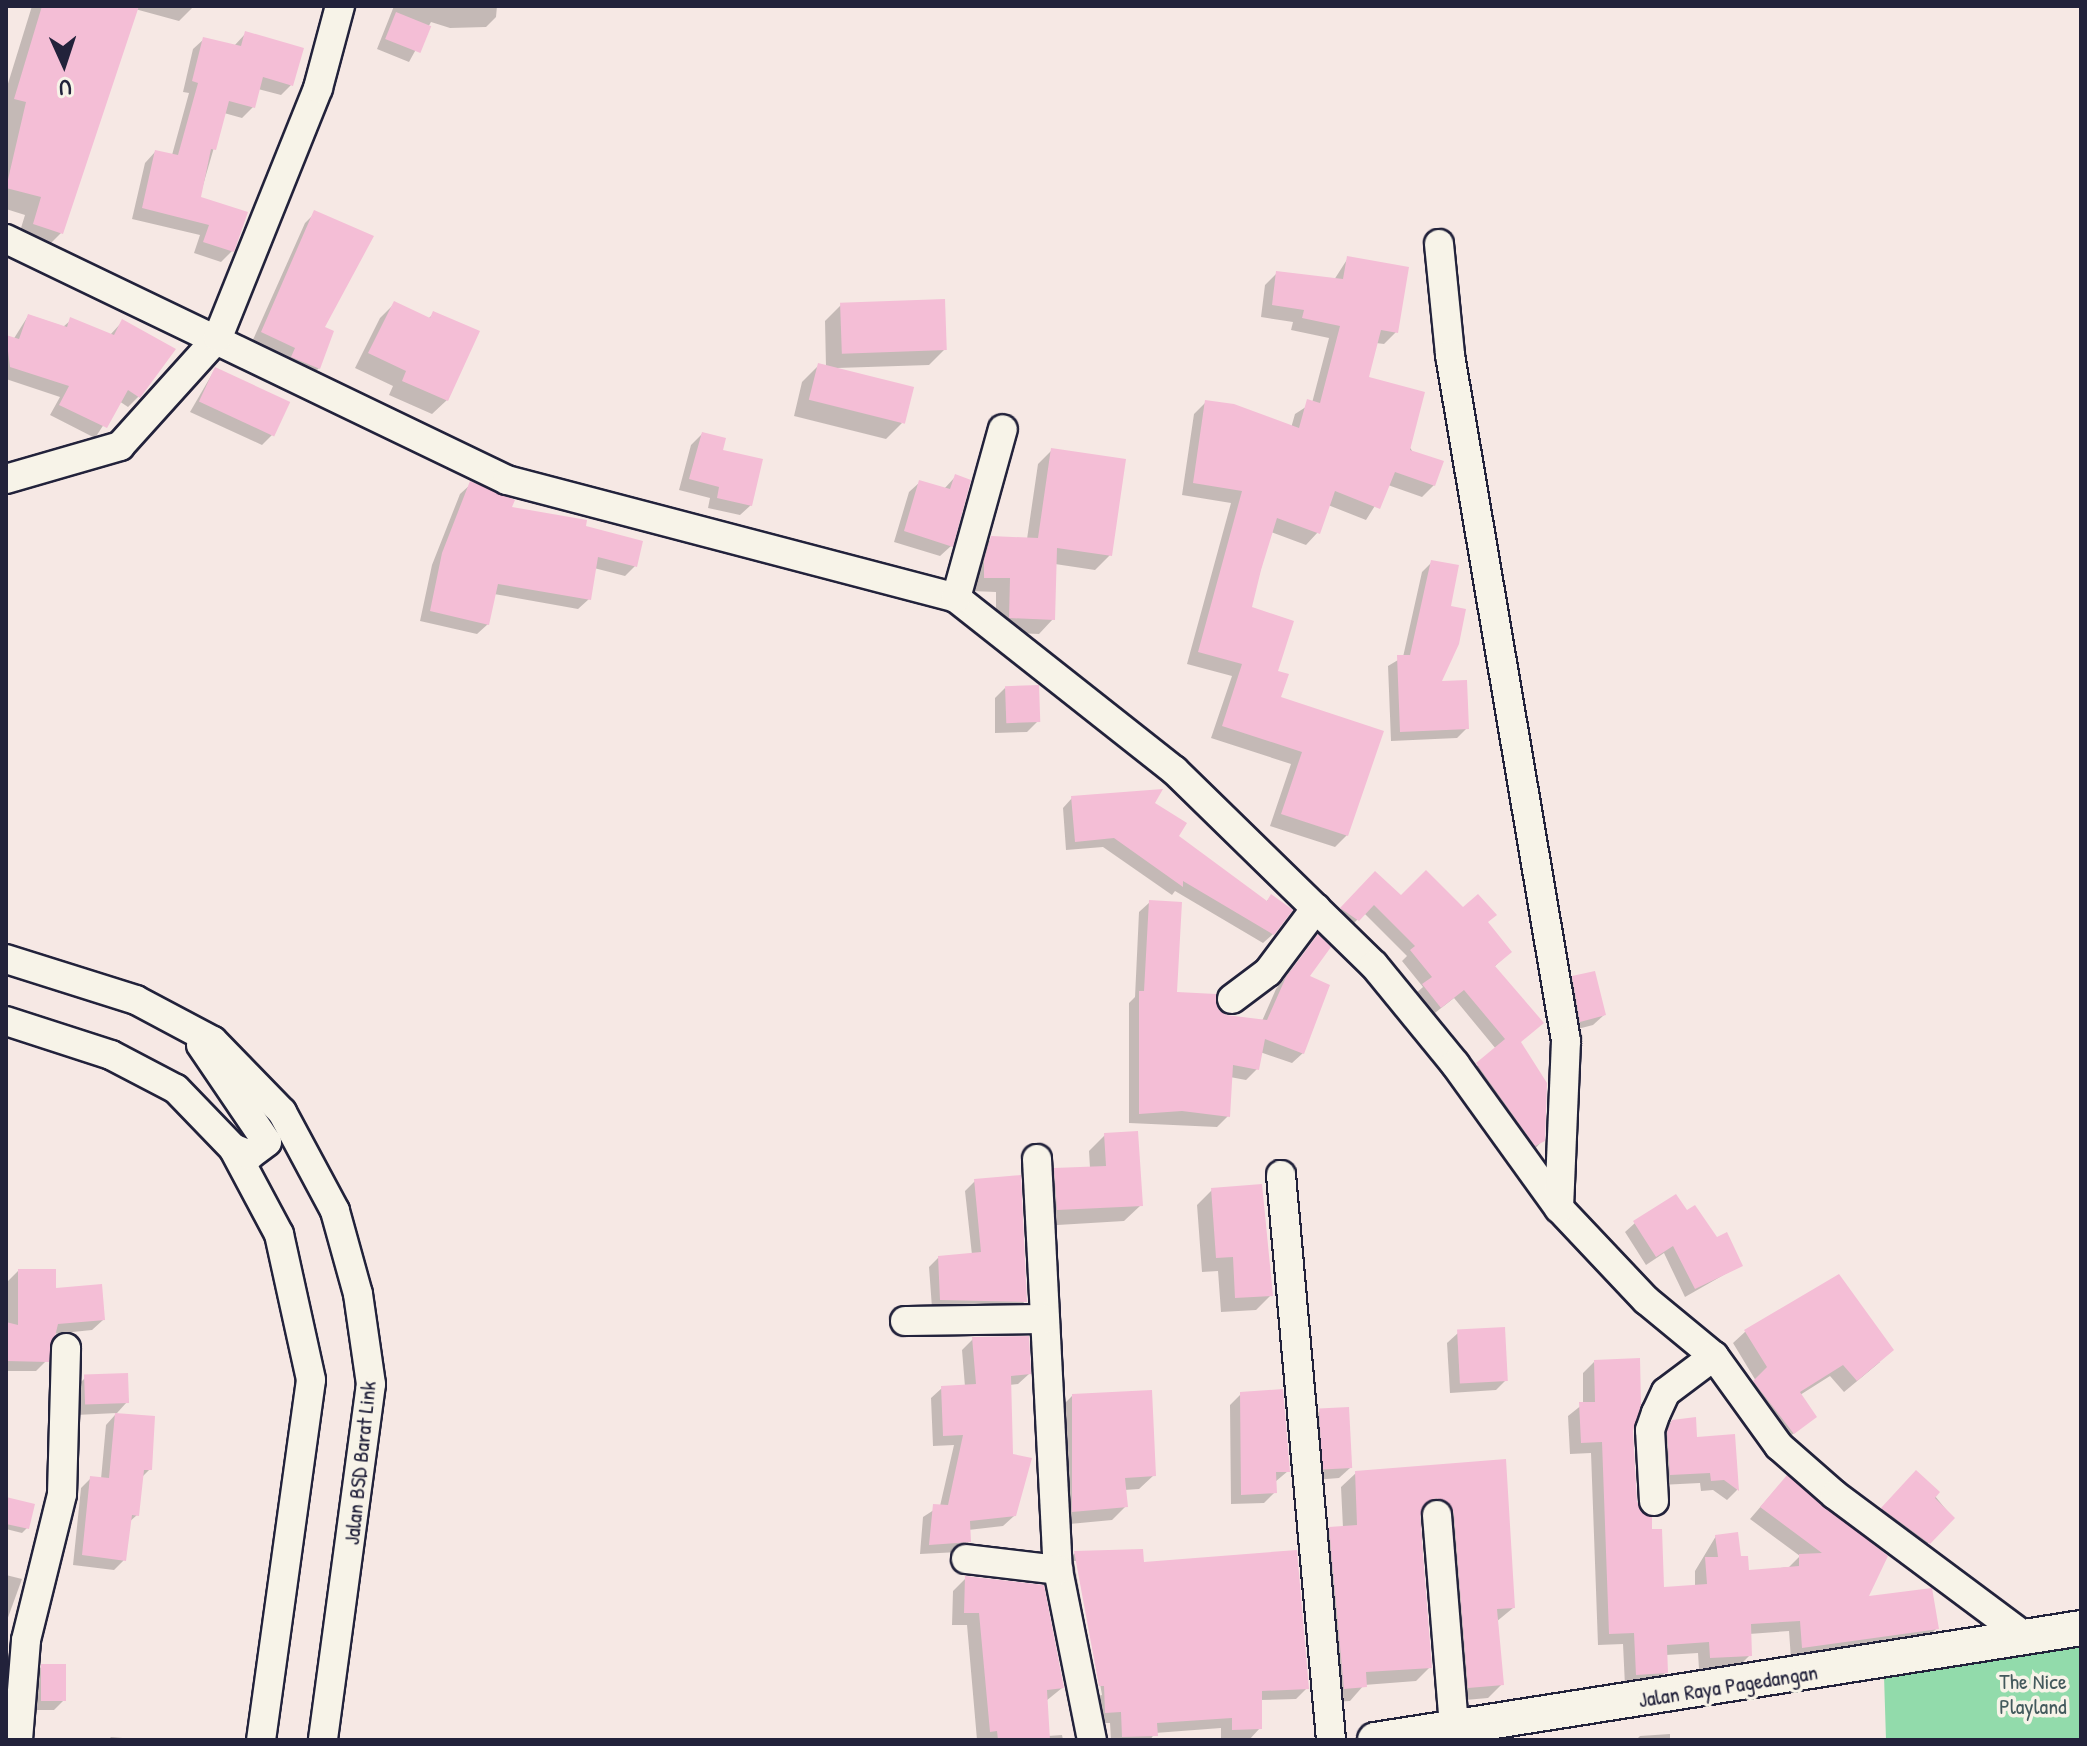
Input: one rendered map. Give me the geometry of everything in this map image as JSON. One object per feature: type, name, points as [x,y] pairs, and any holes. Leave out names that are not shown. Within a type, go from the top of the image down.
[{"type":"street","points":[[6,479],[120,446],[218,337],[318,88],[340,6]]},
{"type":"street","points":[[6,239],[218,337],[526,488],[956,598],[1174,770],[1374,965],[1446,1053],[1559,1208],[1646,1300],[1714,1356],[1779,1446],[1835,1495],[2027,1638]]},
{"type":"street","points":[[1439,244],[1450,355],[1566,1041],[1559,1208]]},
{"type":"street","points":[[956,598],[1003,429]]},
{"type":"street","points":[[1232,999],[1268,972],[1316,908]]},
{"type":"street","name":"Jalan BSD Barat Link","points":[[6,959],[136,1000],[213,1041],[282,1112],[335,1211],[358,1294],[371,1384],[323,1740]]},
{"type":"street","points":[[6,1021],[111,1055],[176,1089],[233,1148],[279,1234],[311,1380],[261,1740]]},
{"type":"street","points":[[193,1030],[267,1142],[250,1155],[233,1148]]},
{"type":"street","points":[[1037,1159],[1058,1570],[1092,1740]]},
{"type":"street","points":[[1281,1175],[1331,1740]]},
{"type":"street","points":[[905,1321],[1044,1319]]},
{"type":"street","points":[[18,1740],[26,1640],[62,1494],[66,1348]]},
{"type":"street","points":[[1654,1501],[1650,1430],[1656,1413],[1666,1392],[1714,1356]]},
{"type":"street","points":[[1437,1515],[1454,1727]]},
{"type":"street","points":[[966,1559],[1058,1570]]},
{"type":"street","name":"Jalan Raya Pagedangan","points":[[1375,1740],[2081,1628]]},
{"type":"green space","name":"The Nice Playland","points":[[2081,1637],[2081,1740],[1886,1740],[1884,1675]]},
{"type":"building","points":[[42,6],[139,6],[63,234],[33,224],[41,197],[6,188],[26,102],[14,99]]},
{"type":"building","points":[[396,12],[431,26],[420,53],[385,39]]},
{"type":"building","points":[[245,31],[304,48],[293,86],[263,77],[255,108],[229,101],[216,150],[211,149],[201,197],[248,212],[234,252],[203,242],[209,225],[142,208],[155,150],[178,155],[198,83],[192,81],[203,37],[241,46]]},
{"type":"building","points":[[314,210],[374,236],[325,327],[334,331],[320,369],[291,357],[295,348],[261,332]]},
{"type":"building","points":[[1347,256],[1409,267],[1398,333],[1381,330],[1369,377],[1425,392],[1410,450],[1444,461],[1435,486],[1395,472],[1380,509],[1335,491],[1320,534],[1277,518],[1261,570],[1252,607],[1294,621],[1278,671],[1289,674],[1281,697],[1384,731],[1348,836],[1281,814],[1302,752],[1222,726],[1242,664],[1198,652],[1242,491],[1193,483],[1205,400],[1234,404],[1299,428],[1307,399],[1320,403],[1340,326],[1302,318],[1304,310],[1272,305],[1276,271],[1343,279]]},
{"type":"building","points":[[945,299],[947,350],[842,354],[840,303]]},
{"type":"building","points":[[394,301],[430,318],[433,311],[480,331],[448,401],[402,381],[406,371],[368,353]]},
{"type":"building","points":[[28,314],[67,327],[70,317],[114,335],[122,319],[176,349],[140,398],[128,390],[107,428],[59,405],[69,386],[10,367],[6,335],[19,339]]},
{"type":"building","points":[[818,363],[914,387],[905,424],[809,400]]},
{"type":"building","points":[[215,367],[290,402],[274,437],[199,401]]},
{"type":"building","points":[[702,432],[726,438],[723,450],[763,459],[752,506],[717,498],[719,487],[689,479]]},
{"type":"building","points":[[1051,448],[1126,459],[1112,556],[1057,548],[1055,620],[1009,618],[1010,578],[984,578],[984,560],[991,536],[1038,538]]},
{"type":"building","points":[[955,474],[971,480],[953,547],[904,531],[919,480],[950,489]]},
{"type":"building","points":[[470,481],[515,500],[512,507],[587,520],[586,526],[643,541],[637,567],[598,557],[591,600],[498,584],[489,625],[430,611],[442,553]]},
{"type":"building","points":[[1431,560],[1459,565],[1451,606],[1466,609],[1459,644],[1442,681],[1467,680],[1469,729],[1400,732],[1397,655],[1410,655]]},
{"type":"building","points":[[1039,685],[1040,722],[1006,723],[1005,686]]},
{"type":"building","points":[[1163,789],[1155,803],[1187,823],[1179,836],[1267,901],[1271,894],[1293,910],[1274,935],[1183,881],[1183,887],[1114,838],[1075,842],[1071,796]]},
{"type":"building","points":[[1426,870],[1463,907],[1478,894],[1497,915],[1488,922],[1512,952],[1495,966],[1544,1023],[1521,1042],[1547,1083],[1545,1141],[1535,1146],[1476,1063],[1505,1039],[1464,990],[1441,1008],[1422,984],[1432,977],[1410,950],[1415,946],[1374,905],[1359,921],[1340,908],[1375,871],[1401,895]]},
{"type":"building","points":[[1149,900],[1182,902],[1177,992],[1216,994],[1218,1009],[1226,1015],[1267,1020],[1286,977],[1318,934],[1331,947],[1310,976],[1330,985],[1304,1054],[1265,1039],[1259,1070],[1233,1065],[1230,1117],[1182,1111],[1139,1114],[1139,991],[1144,991]]},
{"type":"building","points":[[1595,971],[1606,1015],[1580,1022],[1572,976]]},
{"type":"building","points":[[1138,1131],[1143,1206],[1057,1210],[1054,1168],[1106,1166],[1104,1133]]},
{"type":"building","points":[[1021,1175],[1027,1302],[940,1300],[938,1256],[981,1252],[974,1179]]},
{"type":"building","points":[[1262,1184],[1273,1296],[1235,1298],[1233,1257],[1216,1258],[1211,1188]]},
{"type":"building","points":[[1676,1194],[1687,1210],[1695,1205],[1717,1237],[1727,1232],[1743,1266],[1695,1289],[1673,1246],[1656,1257],[1633,1221]]},
{"type":"building","points":[[18,1269],[56,1269],[56,1288],[102,1284],[105,1320],[58,1324],[49,1362],[6,1361],[6,1322],[18,1325]]},
{"type":"building","points":[[1839,1274],[1894,1350],[1857,1381],[1843,1365],[1800,1392],[1817,1417],[1794,1434],[1753,1381],[1767,1367],[1744,1330]]},
{"type":"building","points":[[1505,1327],[1508,1381],[1460,1383],[1457,1330]]},
{"type":"building","points":[[1029,1336],[1031,1374],[1011,1376],[1013,1454],[1032,1458],[1016,1516],[970,1521],[971,1542],[929,1545],[933,1504],[948,1505],[963,1435],[943,1436],[941,1386],[976,1384],[972,1337]]},
{"type":"building","points":[[1640,1358],[1641,1405],[1633,1431],[1637,1502],[1652,1517],[1652,1529],[1662,1529],[1664,1587],[1707,1584],[1705,1557],[1718,1557],[1715,1535],[1738,1532],[1741,1556],[1748,1556],[1749,1570],[1799,1566],[1799,1554],[1822,1553],[1760,1507],[1787,1475],[1888,1556],[1869,1596],[1932,1588],[1939,1629],[1802,1648],[1800,1621],[1751,1624],[1752,1656],[1710,1658],[1709,1642],[1667,1645],[1668,1673],[1636,1675],[1634,1633],[1609,1634],[1602,1442],[1581,1443],[1579,1402],[1595,1402],[1594,1360]]},
{"type":"building","points":[[128,1373],[129,1403],[85,1405],[84,1375]]},
{"type":"building","points":[[1283,1389],[1290,1472],[1276,1472],[1277,1493],[1241,1495],[1240,1392]]},
{"type":"building","points":[[1152,1390],[1156,1476],[1125,1478],[1128,1507],[1072,1512],[1072,1394]]},
{"type":"building","points":[[1349,1407],[1352,1468],[1322,1469],[1319,1409]]},
{"type":"building","points":[[115,1413],[155,1416],[152,1470],[144,1470],[139,1516],[132,1515],[126,1561],[82,1555],[90,1476],[109,1478]]},
{"type":"building","points":[[1696,1417],[1697,1437],[1735,1434],[1739,1491],[1724,1480],[1711,1481],[1710,1473],[1670,1475],[1667,1432],[1672,1420]]},
{"type":"building","points":[[1506,1459],[1515,1608],[1497,1609],[1504,1685],[1468,1688],[1454,1514],[1450,1505],[1436,1498],[1427,1502],[1420,1516],[1432,1668],[1366,1672],[1367,1687],[1344,1689],[1329,1527],[1357,1525],[1355,1471]]},
{"type":"building","points":[[1916,1470],[1940,1492],[1935,1498],[1955,1518],[1930,1544],[1881,1508]]},
{"type":"building","points":[[6,1497],[35,1504],[29,1529],[6,1524]]},
{"type":"building","points":[[1143,1549],[1144,1562],[1297,1550],[1309,1689],[1262,1691],[1262,1729],[1232,1730],[1232,1718],[1157,1723],[1158,1736],[1122,1737],[1121,1712],[1105,1713],[1104,1686],[1099,1686],[1074,1551]]},
{"type":"building","points":[[965,1576],[1044,1585],[1064,1688],[1047,1690],[1050,1740],[998,1740],[997,1731],[990,1732],[979,1613],[964,1613]]},
{"type":"building","points":[[41,1664],[66,1664],[66,1701],[41,1701]]}]
